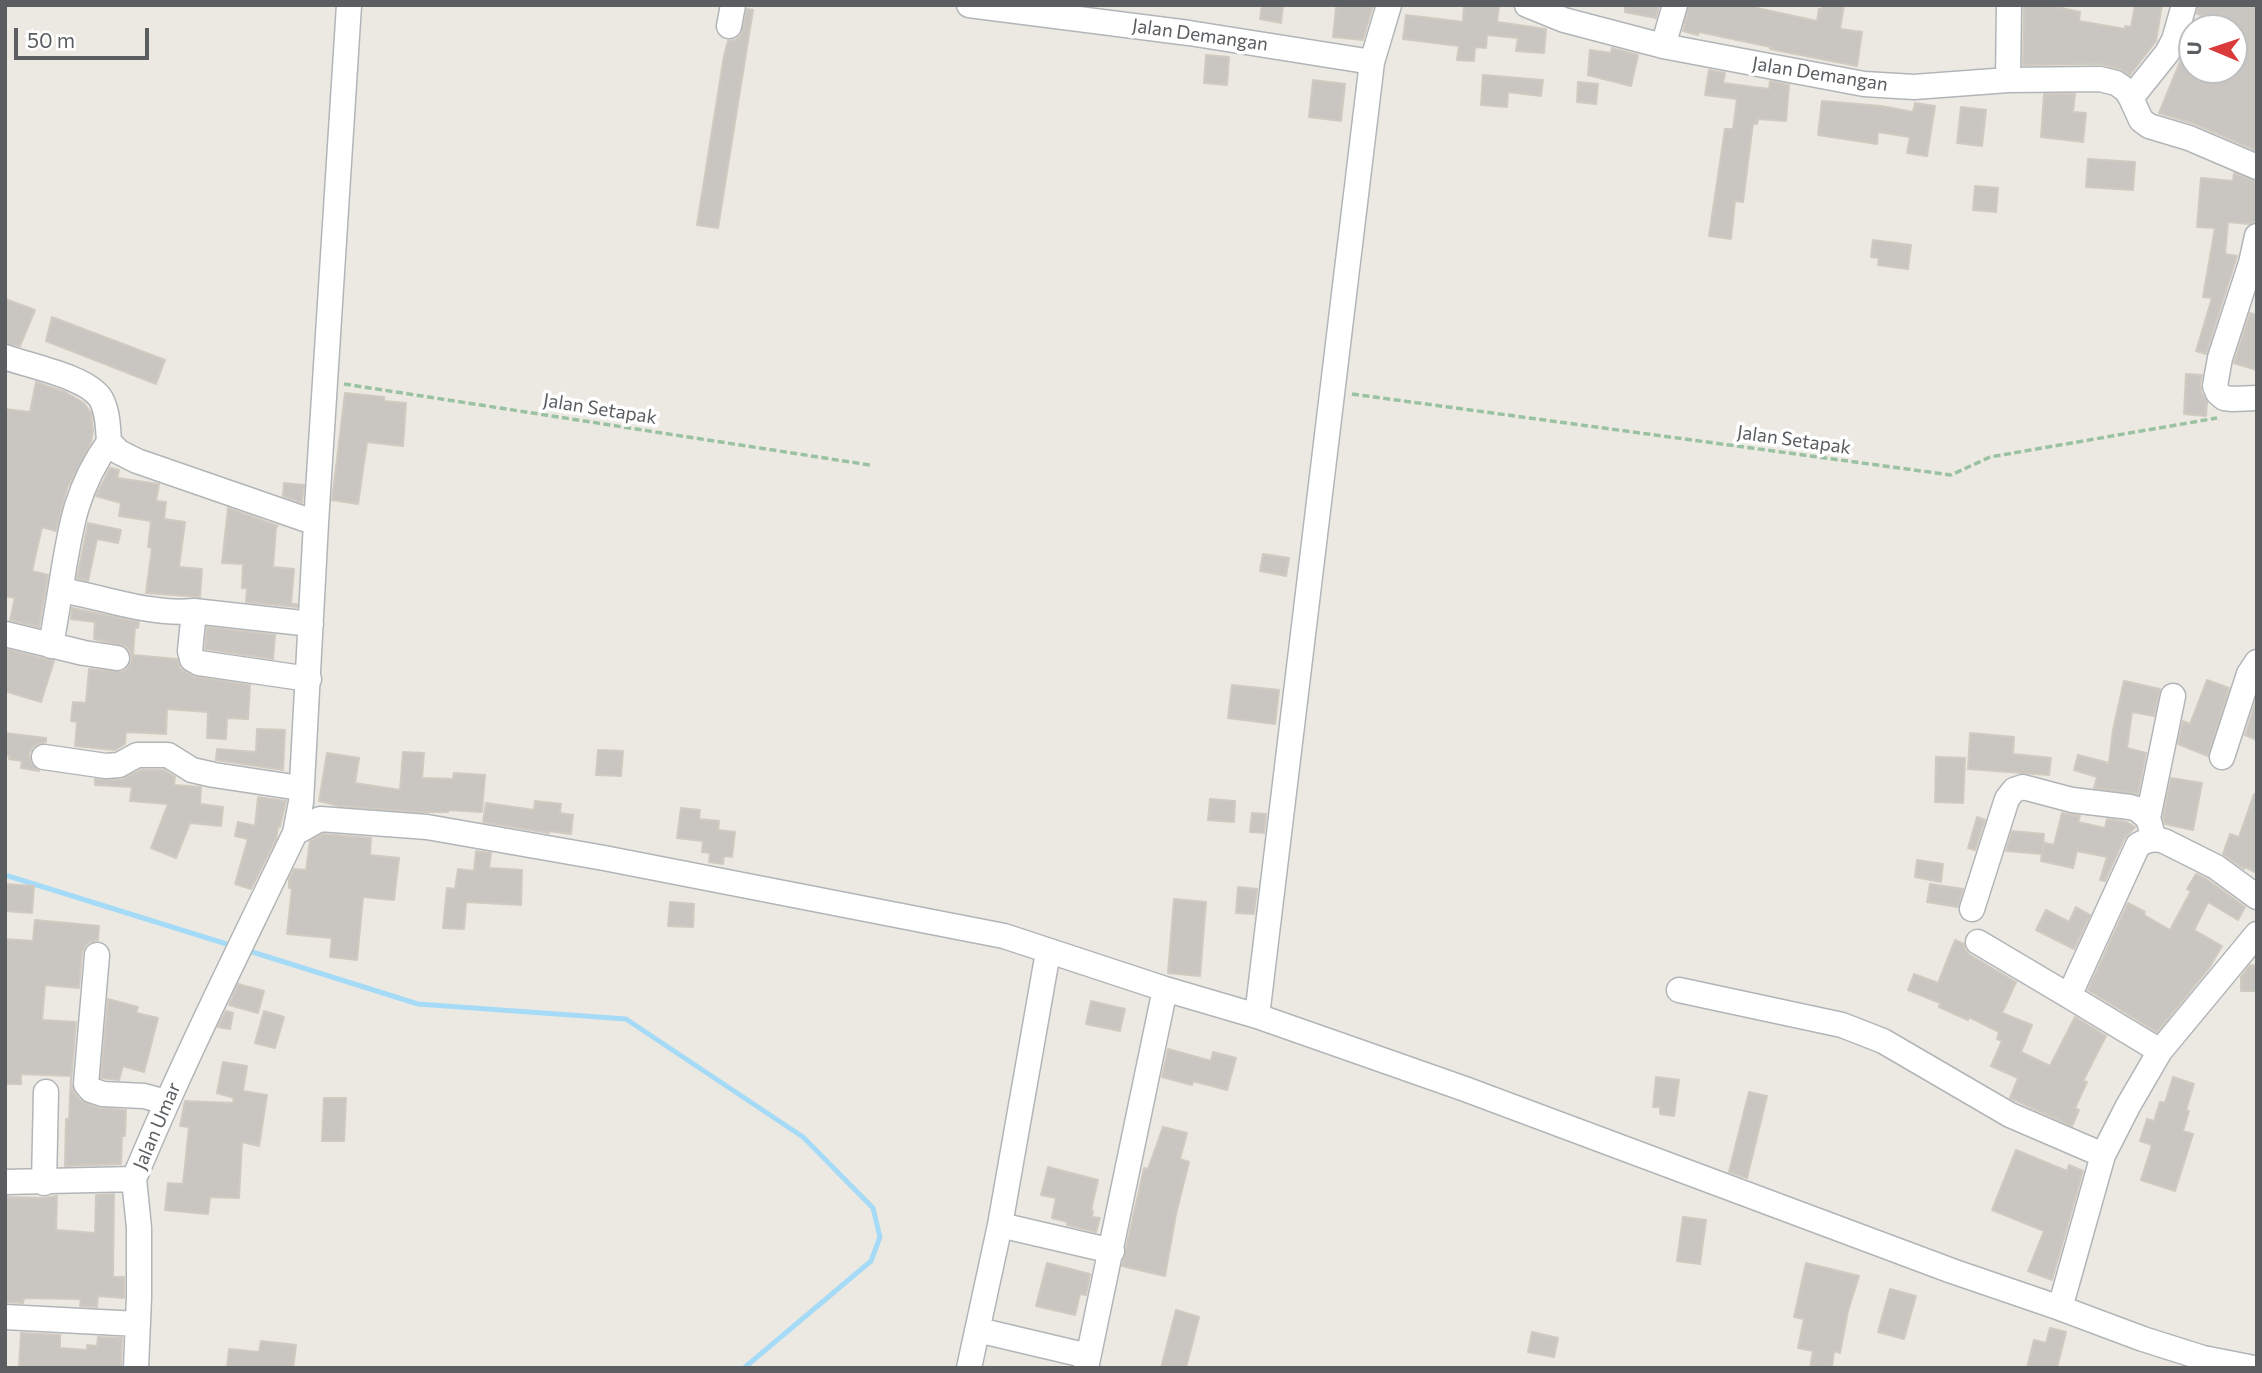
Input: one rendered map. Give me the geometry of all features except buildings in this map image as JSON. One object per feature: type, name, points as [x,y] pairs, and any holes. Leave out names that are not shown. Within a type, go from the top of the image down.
[{"type":"street","name":"Jalan Umar","points":[[5,1182],[134,1179],[166,1102],[295,833],[301,795],[309,678],[316,523],[349,5]]},
{"type":"street","name":"Jalan Demangan","points":[[969,5],[1189,33],[1372,62]]},
{"type":"street","points":[[1258,1016],[1372,62],[1390,5]]},
{"type":"street","name":"Jalan Demangan","points":[[1527,5],[1564,20],[1663,46],[1864,84],[1914,87],[2008,80],[2108,80],[2122,86],[2131,98]]},
{"type":"street","points":[[1663,46],[1675,5]]},
{"type":"street","points":[[2008,80],[2009,5]]},
{"type":"street","points":[[2184,5],[2174,40],[2167,53],[2131,98],[2141,120],[2148,126],[2189,138],[2257,167]]},
{"type":"street","points":[[2245,399],[2224,398],[2215,386],[2215,377],[2254,264],[2257,236]]},
{"type":"street","points":[[5,357],[79,382],[91,389],[100,398],[106,413],[109,442],[119,452],[137,461],[316,523]]},
{"type":"street","points":[[51,646],[71,521],[93,464],[109,442]]},
{"type":"street","points":[[61,586],[71,592],[154,609],[311,624]]},
{"type":"street","points":[[194,611],[190,652],[192,659],[200,663],[309,678]]},
{"type":"street","points":[[5,634],[117,658]]},
{"type":"street","points":[[2222,757],[2249,674],[2257,662]]},
{"type":"street","points":[[2069,996],[2138,845],[2147,840],[2151,829],[2173,696]]},
{"type":"street","points":[[44,757],[106,766],[128,762],[137,755],[168,755],[192,770],[301,795],[320,819]]},
{"type":"street","points":[[1972,909],[2007,799],[2014,790],[2023,787],[2072,800],[2137,809],[2151,829],[2164,841],[2216,867],[2257,897]]},
{"type":"street","points":[[295,833],[320,819],[427,827],[604,858],[1004,936],[1258,1016],[1465,1089],[1952,1271],[2174,1349],[2254,1368]]},
{"type":"street","points":[[2060,1308],[2103,1155],[2128,1106],[2160,1051],[2257,934]]},
{"type":"street","points":[[1978,942],[2160,1051]]},
{"type":"street","points":[[969,1368],[1000,1225],[1048,952]]},
{"type":"street","points":[[97,955],[86,1084],[91,1090],[103,1094],[118,1093],[166,1102]]},
{"type":"street","points":[[978,1330],[1087,1362],[1166,989]]},
{"type":"street","points":[[1679,990],[1842,1025],[1862,1032],[1883,1041],[2031,1125],[2103,1155]]},
{"type":"street","points":[[44,1183],[46,1092]]},
{"type":"street","points":[[134,1179],[139,1228],[138,1324],[142,1366]]},
{"type":"street","points":[[1000,1225],[1112,1251]]},
{"type":"street","points":[[5,1317],[138,1324]]},
{"type":"path","name":"Jalan Setapak","points":[[325,381],[870,464]]},
{"type":"path","name":"Jalan Setapak","points":[[1332,391],[1951,475],[1990,457],[2223,417],[2245,399]]},
{"type":"waterway","points":[[5,875],[233,946]]},
{"type":"waterway","points":[[246,950],[418,1004],[626,1019],[803,1137],[873,1208],[880,1237],[871,1261],[744,1368]]}]
